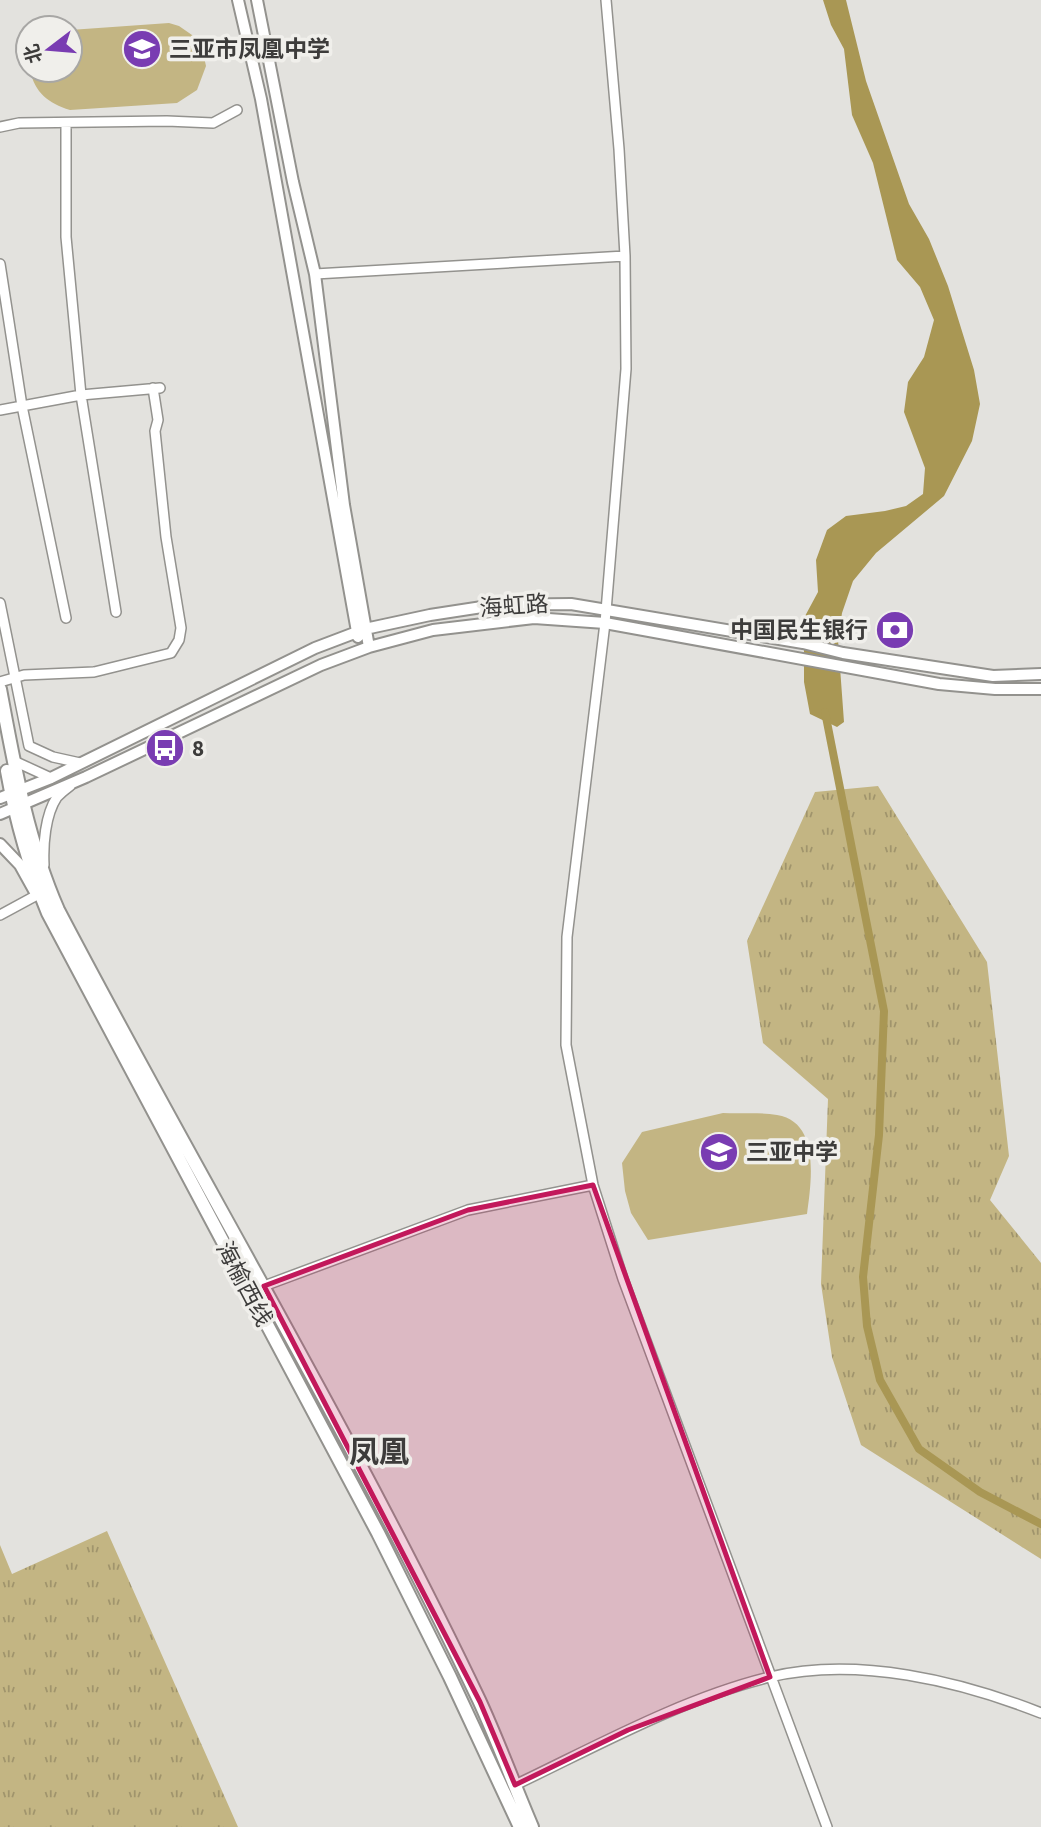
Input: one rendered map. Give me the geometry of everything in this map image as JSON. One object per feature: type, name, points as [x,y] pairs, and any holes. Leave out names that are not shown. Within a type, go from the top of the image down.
[{"type":"highway","points":[[0,688],[14,761],[12,791]]},
{"type":"highway","name":"海榆西线","points":[[0,730],[12,791],[44,877],[86,963],[264,1286],[395,1534],[480,1702],[532,1827]]},
{"type":"highway","name":"海榆西线","points":[[18,807],[32,876],[48,913],[378,1533],[450,1676],[520,1827]]},
{"type":"main road","points":[[237,0],[261,99],[366,648]]},
{"type":"main road","points":[[257,0],[293,182],[315,274],[361,631]]},
{"type":"main road","name":"海虹路","points":[[12,791],[51,778],[315,648],[361,631],[430,615],[495,606],[559,603],[803,643],[843,653],[993,676],[1041,674]]},
{"type":"main road","name":"海虹路","points":[[0,814],[74,782],[321,665],[366,648],[433,630],[500,620],[534,618],[605,623],[939,684],[995,690],[1041,689]]},
{"type":"main road","points":[[0,845],[20,865],[48,913]]},
{"type":"street","points":[[606,0],[625,256],[626,369],[605,623],[567,937],[566,1045],[593,1185],[623,1279],[827,1827]]},
{"type":"street","points":[[0,127],[19,124],[167,121],[213,123],[237,110]]},
{"type":"street","points":[[66,123],[66,237],[81,394],[116,612]]},
{"type":"street","points":[[315,274],[625,256]]},
{"type":"street","points":[[0,264],[22,406],[66,618]]},
{"type":"street","points":[[0,410],[81,394],[157,388],[158,420],[155,431],[166,537],[181,628],[179,640],[171,653],[94,672],[24,675],[0,682]]},
{"type":"street","points":[[0,603],[29,746],[53,757],[80,763]]},
{"type":"street","points":[[14,761],[51,778]]},
{"type":"street","points":[[44,877],[44,850],[51,813],[58,797],[74,782]]},
{"type":"street","points":[[0,915],[37,895]]},
{"type":"street","points":[[264,1286],[468,1210],[593,1185]]},
{"type":"street","points":[[515,1785],[628,1731],[713,1695],[770,1677],[810,1670],[876,1671],[925,1678],[1019,1704],[1041,1713]]},
{"type":"highlighted area","points":[[593,1185],[770,1677],[628,1730],[515,1785],[480,1702],[264,1286],[468,1210]]},
{"type":"green space","points":[[169,23],[179,26],[192,35],[202,48],[206,66],[197,90],[177,103],[70,110],[55,104],[35,84],[84,84],[84,29]]},
{"type":"green space","points":[[878,786],[987,962],[1009,1156],[990,1200],[1041,1263],[1041,1559],[861,1445],[832,1357],[821,1284],[828,1099],[763,1043],[747,941],[815,792]]},
{"type":"green space","points":[[723,1113],[777,1115],[791,1120],[801,1129],[810,1156],[807,1214],[648,1240],[631,1213],[622,1163],[642,1132]]},
{"type":"green space","points":[[107,1531],[238,1827],[0,1827],[0,1545],[12,1574]]},
{"type":"shaded area","points":[[823,0],[846,0],[866,81],[909,204],[929,239],[948,286],[974,370],[980,404],[972,441],[944,496],[876,553],[853,581],[842,613],[838,640],[844,722],[837,727],[810,714],[804,682],[804,618],[818,592],[816,560],[827,530],[846,516],[906,506],[923,494],[925,468],[904,412],[908,382],[924,357],[934,320],[920,287],[897,260],[873,163],[852,115],[844,49],[831,25]]},
{"type":"waterway","points":[[825,712],[884,1011],[879,1135],[863,1277],[867,1326],[880,1380],[919,1449],[980,1492],[1041,1524]]},
{"type":"place","name":"三亚市凤凰中学","points":[[142,49]]},
{"type":"place","name":"中国民生银行","points":[[895,630]]},
{"type":"place","name":"8","points":[[165,748]]},
{"type":"place","name":"三亚中学","points":[[719,1152]]},
{"type":"district","name":"凤凰","points":[[379,1452]]}]
